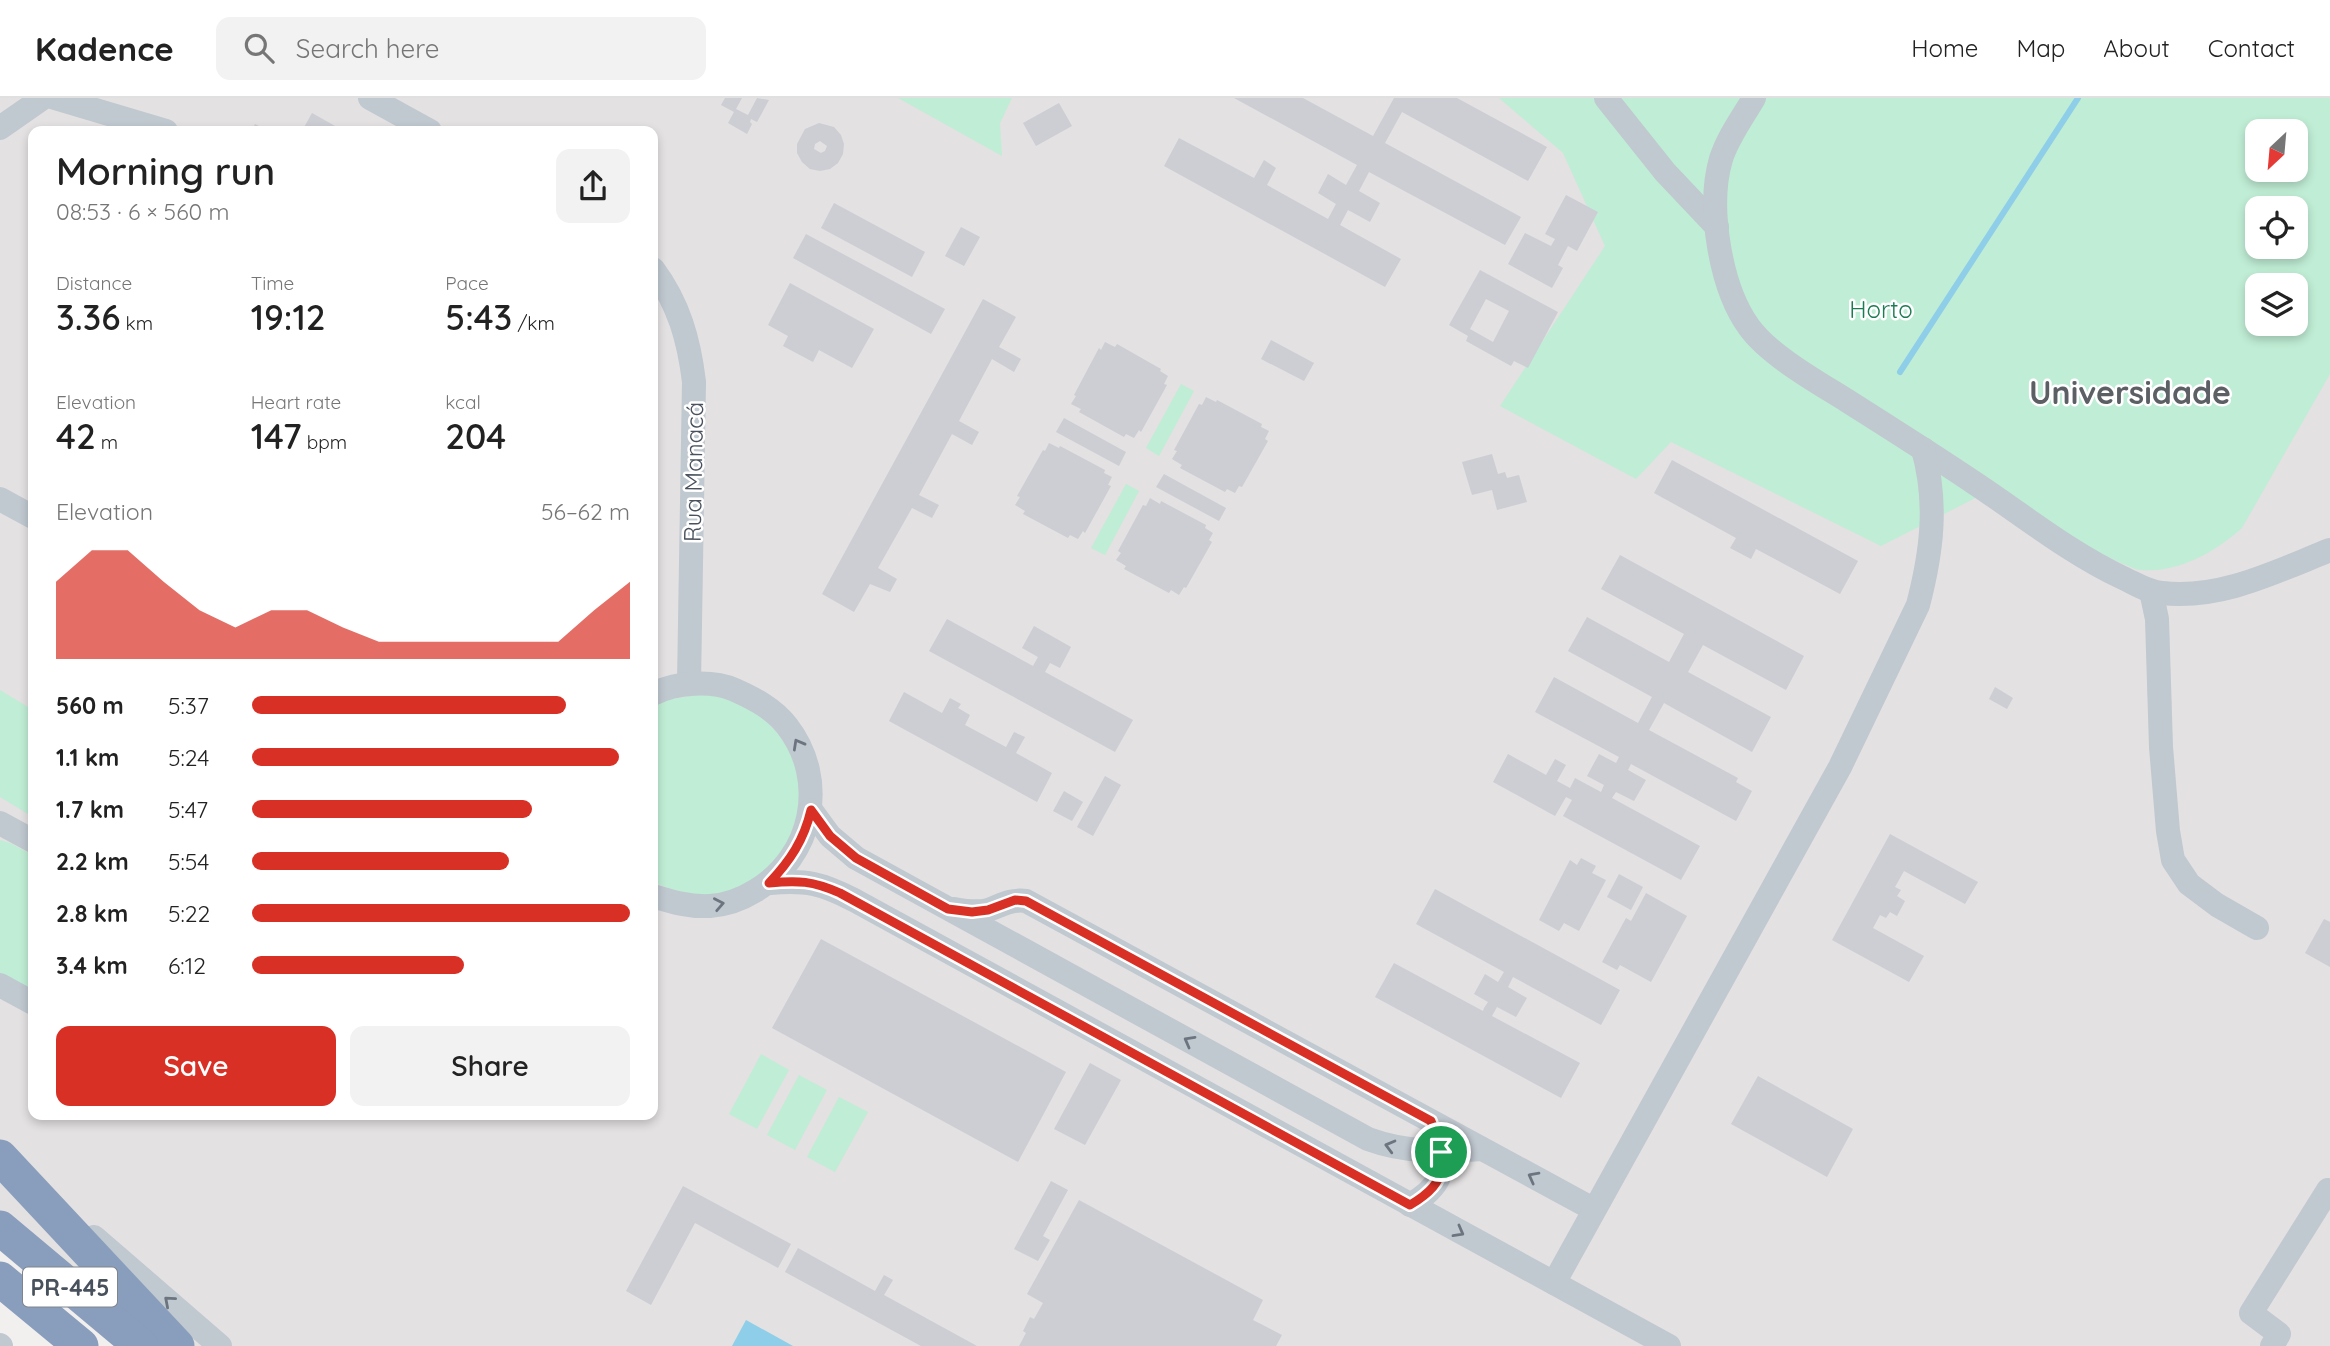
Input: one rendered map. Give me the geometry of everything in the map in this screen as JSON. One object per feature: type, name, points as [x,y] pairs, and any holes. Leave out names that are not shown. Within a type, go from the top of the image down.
[{"type":"highway","points":[[0,1156],[177,1346]]},
{"type":"highway","name":"PR-445","points":[[0,1228],[141,1346]]},
{"type":"highway","name":"PR-445","points":[[0,1279],[81,1346]]},
{"type":"highway","points":[[0,1311],[53,1346]]},
{"type":"street","points":[[0,128],[43,98]]},
{"type":"street","points":[[55,98],[149,126]]},
{"type":"street","points":[[370,98],[421,126]]},
{"type":"street","points":[[1606,98],[1665,172],[1717,227]]},
{"type":"street","points":[[1754,98],[1721,158],[1715,191],[1717,227],[1722,257],[1734,298],[1750,328],[1777,354],[2099,567],[2157,592],[2189,594],[2239,586],[2330,550]]},
{"type":"street","name":"Rua Manacá","points":[[658,276],[684,327],[694,382],[690,684]]},
{"type":"street","points":[[1554,1283],[1840,767],[1914,615],[1924,579],[1932,517],[1930,454]]},
{"type":"street","points":[[0,499],[28,514]]},
{"type":"street","points":[[2157,592],[2161,747],[2173,860],[2189,884],[2217,905],[2257,928]]},
{"type":"street","points":[[658,693],[690,684],[726,686],[760,701],[787,726],[805,757],[812,793],[807,828],[791,860],[769,883],[743,898],[712,906],[681,905],[658,898]]},
{"type":"street","points":[[811,810],[830,836],[850,854],[1368,1139],[1403,1149],[1441,1152],[1482,1149]]},
{"type":"street","points":[[769,883],[802,880],[840,893],[1669,1346]]},
{"type":"street","points":[[948,909],[972,912],[988,910],[1015,900],[1026,901],[1593,1209]]},
{"type":"street","points":[[0,985],[28,1000]]},
{"type":"street","points":[[1410,1205],[1434,1188],[1439,1180],[1441,1152],[1431,1121]]},
{"type":"street","name":"PR-445","points":[[0,1156],[220,1346]]},
{"type":"street","points":[[2272,1346],[2279,1334],[2251,1313],[2328,1190]]},
{"type":"shaded area","points":[[0,98],[2330,98],[2330,1346],[152,1346],[0,1217]]},
{"type":"green space","points":[[898,98],[1012,98],[1000,123],[1002,156]]},
{"type":"green space","name":"Horto","points":[[1499,98],[2330,98],[2330,374],[2242,528],[2208,553],[2169,568],[2139,570],[2121,563],[2058,528],[1999,486],[1881,546],[1671,442],[1636,479],[1500,406],[1605,246],[1563,153]]},
{"type":"green space","points":[[1181,384],[1194,391],[1159,456],[1146,448]]},
{"type":"green space","points":[[1126,484],[1139,491],[1105,555],[1091,548]]},
{"type":"green space","points":[[0,690],[28,707],[28,814],[0,797]]},
{"type":"green space","points":[[701,694],[733,700],[762,718],[781,738],[794,761],[800,786],[800,812],[793,836],[778,859],[755,879],[727,892],[695,895],[658,884],[658,705],[667,700]]},
{"type":"green space","points":[[0,840],[28,852],[28,989],[0,973]]},
{"type":"green space","points":[[761,1054],[789,1070],[757,1129],[729,1114]]},
{"type":"green space","points":[[799,1075],[827,1090],[795,1150],[767,1135]]},
{"type":"green space","points":[[839,1097],[868,1112],[835,1172],[807,1157]]},
{"type":"water","points":[[746,1320],[793,1346],[732,1346]]},
{"type":"building","points":[[725,98],[742,98],[736,109],[748,115],[757,98],[769,100],[757,122],[751,119],[752,124],[747,134],[728,123],[734,112],[721,105]]},
{"type":"building","points":[[1234,98],[1303,98],[1373,136],[1394,98],[1457,98],[1547,147],[1528,181],[1402,112],[1385,143],[1521,217],[1505,245],[1369,172],[1359,191],[1380,203],[1370,222],[1348,210],[1340,225],[1401,259],[1385,287],[1164,166],[1179,138],[1254,178],[1264,160],[1276,168],[1267,185],[1328,219],[1336,204],[1318,193],[1328,174],[1346,185],[1357,165]]},
{"type":"building","points":[[1059,103],[1072,126],[1036,146],[1023,123]]},
{"type":"building","points":[[312,113],[335,126],[305,126]]},
{"type":"building","points":[[819,123],[834,127],[844,144],[838,163],[830,169],[820,171],[810,169],[802,162],[797,153],[797,144],[805,129]],"holes":[[[820,141],[827,146],[821,153],[814,149],[815,144]]]},
{"type":"building","points":[[1566,195],[1598,212],[1577,251],[1568,246],[1558,265],[1563,268],[1552,288],[1508,264],[1525,233],[1551,246],[1555,239],[1545,234]]},
{"type":"building","points":[[834,203],[925,252],[912,277],[821,228]]},
{"type":"building","points":[[961,227],[980,237],[964,266],[945,256]]},
{"type":"building","points":[[806,234],[945,309],[931,334],[793,258]]},
{"type":"building","points":[[1480,270],[1558,312],[1528,368],[1514,361],[1511,366],[1466,341],[1468,336],[1449,325]],"holes":[[[1486,299],[1509,311],[1493,342],[1470,329]]]},
{"type":"building","points":[[790,283],[874,329],[852,368],[819,350],[813,362],[783,346],[788,336],[768,325]]},
{"type":"building","points":[[983,299],[1016,317],[999,347],[1021,359],[1014,372],[992,359],[959,421],[979,432],[972,445],[952,434],[919,495],[939,505],[932,518],[912,508],[878,568],[897,579],[890,592],[870,584],[854,612],[822,594]]},
{"type":"building","points":[[1271,340],[1314,363],[1304,381],[1261,359]]},
{"type":"building","points":[[1105,342],[1115,347],[1117,344],[1161,369],[1160,371],[1168,376],[1164,384],[1167,385],[1141,432],[1139,430],[1134,438],[1126,434],[1124,437],[1079,412],[1081,409],[1071,404],[1099,348],[1101,350]]},
{"type":"building","points":[[1206,397],[1262,424],[1261,427],[1269,431],[1265,439],[1268,441],[1242,487],[1239,486],[1235,493],[1227,489],[1225,492],[1180,468],[1182,465],[1172,459],[1177,451],[1174,450],[1199,404],[1202,405]]},
{"type":"building","points":[[1064,418],[1126,452],[1119,466],[1056,432]]},
{"type":"building","points":[[1049,443],[1105,470],[1104,473],[1112,477],[1108,485],[1111,486],[1085,533],[1083,531],[1078,539],[1070,535],[1068,538],[1023,514],[1025,511],[1015,505],[1020,497],[1017,496]]},
{"type":"building","points":[[1492,454],[1498,474],[1505,472],[1507,478],[1519,475],[1527,502],[1497,510],[1492,490],[1472,495],[1462,462]]},
{"type":"building","points":[[1672,460],[1858,561],[1840,594],[1756,549],[1751,559],[1730,548],[1736,538],[1654,493]]},
{"type":"building","points":[[1164,474],[1226,508],[1219,521],[1156,487]]},
{"type":"building","points":[[1150,498],[1206,525],[1205,528],[1213,533],[1209,540],[1212,542],[1186,588],[1184,587],[1179,595],[1171,590],[1169,593],[1124,569],[1126,566],[1116,560],[1121,553],[1118,551],[1143,505],[1146,506]]},
{"type":"building","points":[[1620,555],[1804,656],[1786,690],[1703,645],[1688,672],[1771,717],[1752,752],[1664,703],[1649,730],[1738,778],[1736,782],[1752,791],[1736,821],[1631,764],[1628,770],[1646,780],[1634,801],[1616,792],[1612,798],[1700,846],[1681,880],[1563,816],[1572,800],[1566,797],[1555,816],[1493,782],[1508,754],[1546,775],[1555,759],[1566,765],[1557,781],[1570,788],[1575,778],[1601,792],[1604,785],[1587,776],[1599,754],[1616,763],[1619,757],[1535,712],[1554,677],[1638,723],[1652,697],[1568,651],[1587,617],[1669,662],[1684,634],[1601,589]]},
{"type":"building","points":[[947,619],[1033,666],[1038,657],[1022,648],[1034,626],[1071,647],[1060,668],[1050,663],[1045,672],[1133,720],[1115,752],[929,651]]},
{"type":"building","points":[[1995,687],[2013,698],[2007,709],[1989,699]]},
{"type":"building","points":[[904,692],[942,713],[950,698],[961,704],[958,708],[970,715],[965,725],[1006,747],[1014,732],[1025,737],[1016,753],[1052,773],[1037,802],[889,721]]},
{"type":"building","points":[[1105,776],[1121,785],[1093,836],[1077,827]]},
{"type":"building","points":[[1064,791],[1083,802],[1072,821],[1053,811]]},
{"type":"building","points":[[1890,834],[1978,882],[1965,904],[1904,871],[1895,887],[1901,890],[1897,896],[1905,901],[1897,916],[1890,912],[1886,918],[1880,915],[1873,928],[1924,956],[1909,982],[1832,940]]},
{"type":"building","points":[[1581,858],[1596,866],[1592,873],[1606,880],[1579,931],[1564,923],[1559,931],[1539,920],[1570,860],[1577,865]]},
{"type":"building","points":[[1619,874],[1643,887],[1631,910],[1607,897]]},
{"type":"building","points":[[1435,889],[1620,990],[1601,1025],[1513,977],[1508,987],[1527,998],[1516,1017],[1497,1007],[1492,1016],[1580,1063],[1561,1098],[1375,997],[1394,963],[1483,1011],[1488,1002],[1474,994],[1485,974],[1498,982],[1504,972],[1416,924]]},
{"type":"building","points":[[1646,893],[1687,916],[1651,982],[1620,965],[1617,970],[1602,962],[1626,918],[1631,921]]},
{"type":"building","points":[[2324,919],[2330,922],[2330,967],[2305,953]]},
{"type":"building","points":[[821,939],[1066,1072],[1018,1162],[772,1028]]},
{"type":"building","points":[[1090,1063],[1121,1080],[1085,1145],[1054,1129]]},
{"type":"building","points":[[1758,1076],[1853,1129],[1827,1177],[1731,1124]]},
{"type":"building","points":[[1051,1181],[1068,1190],[1043,1236],[1050,1240],[1038,1261],[1014,1249]]},
{"type":"building","points":[[683,1186],[791,1244],[778,1268],[695,1223],[651,1305],[626,1291]]},
{"type":"building","points":[[1079,1200],[1263,1300],[1253,1320],[1282,1335],[1276,1346],[1019,1346],[1030,1317],[1034,1319],[1043,1303],[1027,1294]]},
{"type":"building","points":[[798,1248],[875,1291],[884,1275],[893,1280],[884,1295],[977,1346],[921,1346],[785,1272]]},
{"type":"waterway","points":[[1900,372],[2078,98]]},
{"type":"district","name":"Universidade","points":[[2130,392]]},
{"type":"route","points":[[811,810],[830,836],[856,858],[948,909],[972,912],[988,910],[1015,900],[1026,901],[1431,1121],[1441,1152],[1439,1180],[1423,1198],[1410,1205],[840,893],[802,880],[769,883],[791,860],[807,828],[811,810]]}]
